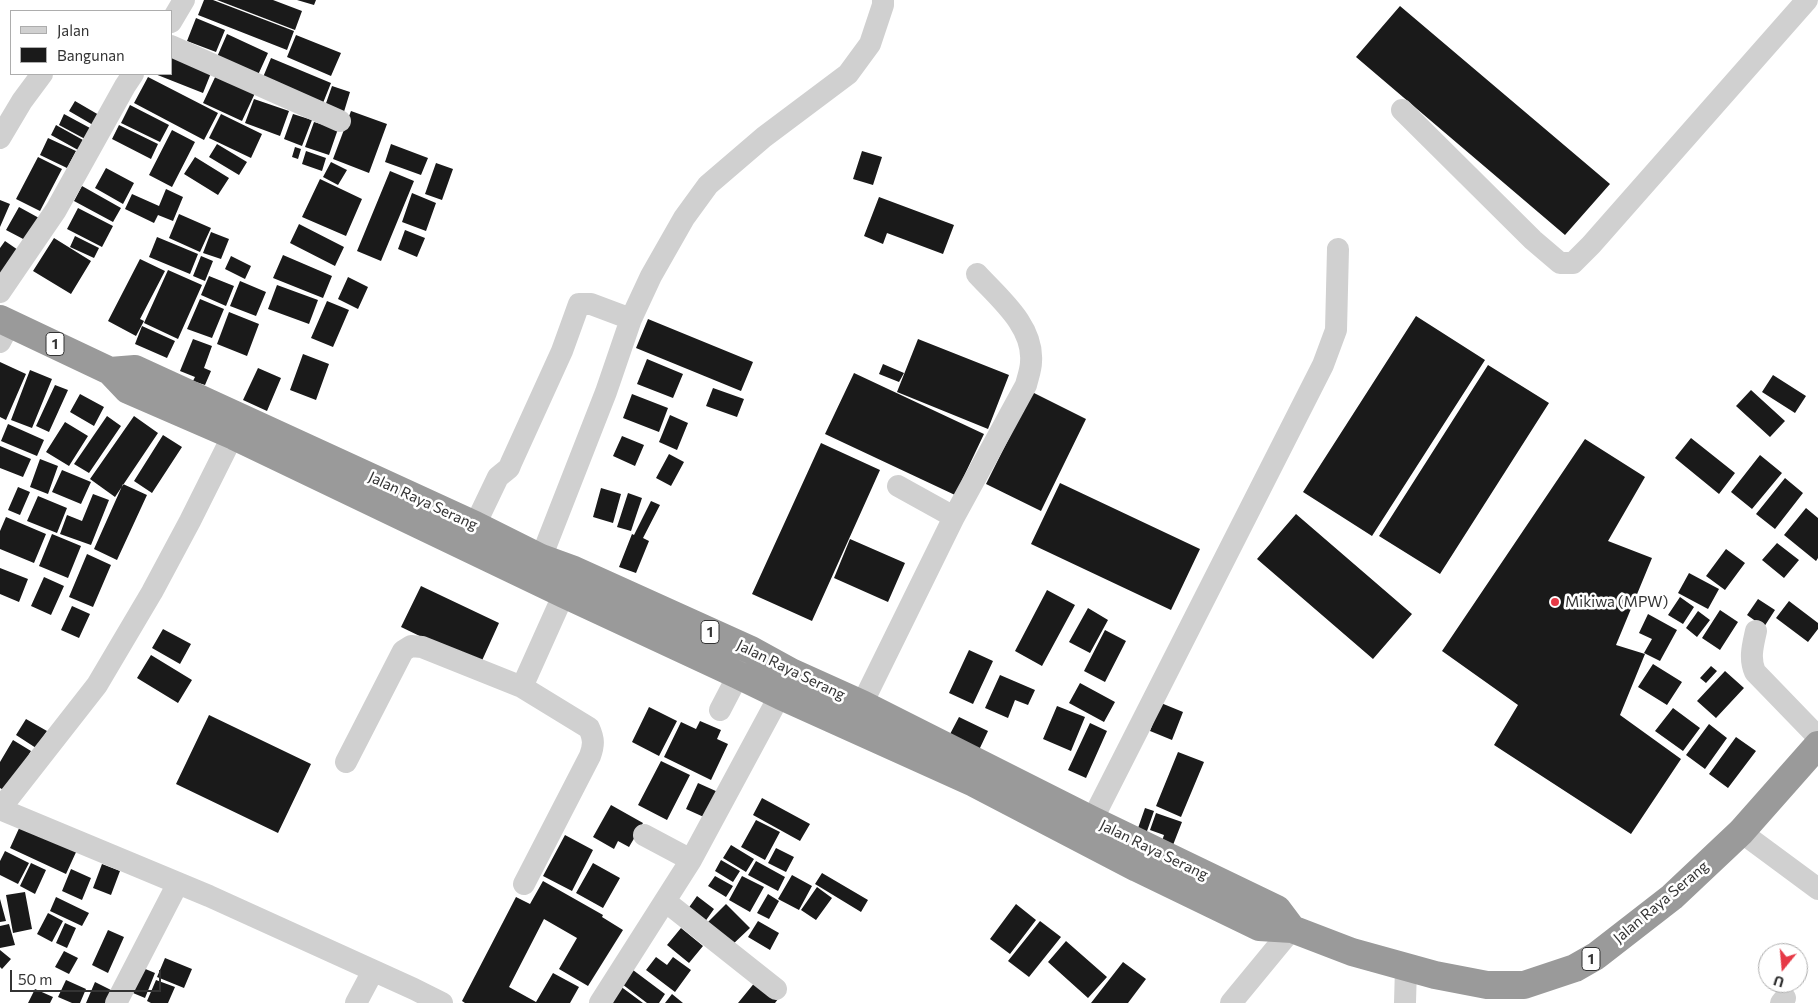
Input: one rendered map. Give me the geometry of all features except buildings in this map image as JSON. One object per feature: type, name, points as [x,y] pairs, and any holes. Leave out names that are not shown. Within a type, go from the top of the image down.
[{"type":"highway","name":"Jalan Raya Serang","points":[[3,328],[110,371],[135,369],[238,427],[569,582],[738,674],[786,684],[862,704],[1087,829]]},
{"type":"highway","name":"Jalan Raya Serang","points":[[238,427],[475,525],[541,558],[569,582],[751,650],[786,684],[974,783],[1277,909],[1292,929],[1352,952],[1406,968],[1478,983],[1502,985],[1525,994],[1596,956],[1672,897],[1741,832],[1818,745]]},
{"type":"street","points":[[172,20],[184,0]]},
{"type":"street","points":[[541,558],[606,392],[631,319],[651,276],[684,218],[708,185],[764,137],[848,74],[870,44],[883,0]]},
{"type":"street","points":[[1402,110],[1533,240],[1560,263],[1573,263],[1807,0]]},
{"type":"street","points":[[172,46],[340,122]]},
{"type":"street","points":[[0,138],[22,101],[41,75]]},
{"type":"street","points":[[0,292],[56,210],[124,86],[132,75]]},
{"type":"street","points":[[1087,829],[1323,364],[1336,330],[1338,249]]},
{"type":"street","points":[[862,704],[954,517],[1026,385],[1031,361],[1028,338],[1016,317],[977,274]]},
{"type":"street","points":[[475,525],[498,477],[509,468],[562,351],[579,304],[591,304],[631,319]]},
{"type":"street","points":[[238,427],[152,592],[97,685],[0,809],[178,883],[442,1003]]},
{"type":"street","points":[[898,486],[954,517]]},
{"type":"street","points":[[522,687],[569,582]]},
{"type":"street","points":[[1756,631],[1751,655],[1751,664],[1755,672],[1818,737]]},
{"type":"street","points":[[346,762],[403,651],[411,646],[422,647],[522,687],[589,728],[594,737],[590,756],[524,884]]},
{"type":"street","points":[[720,710],[751,650]]},
{"type":"street","points":[[600,1003],[691,860],[786,684]]},
{"type":"street","points":[[1741,832],[1818,889]]},
{"type":"street","points":[[644,836],[691,860]]},
{"type":"street","points":[[116,1003],[178,883]]},
{"type":"street","points":[[665,901],[776,989]]},
{"type":"street","points":[[1231,1003],[1292,929]]},
{"type":"street","points":[[1405,1003],[1406,968]]},
{"type":"street","points":[[356,1003],[373,971]]},
{"type":"place","name":"Mikiwa (MPW)","points":[[1555,602]]}]
